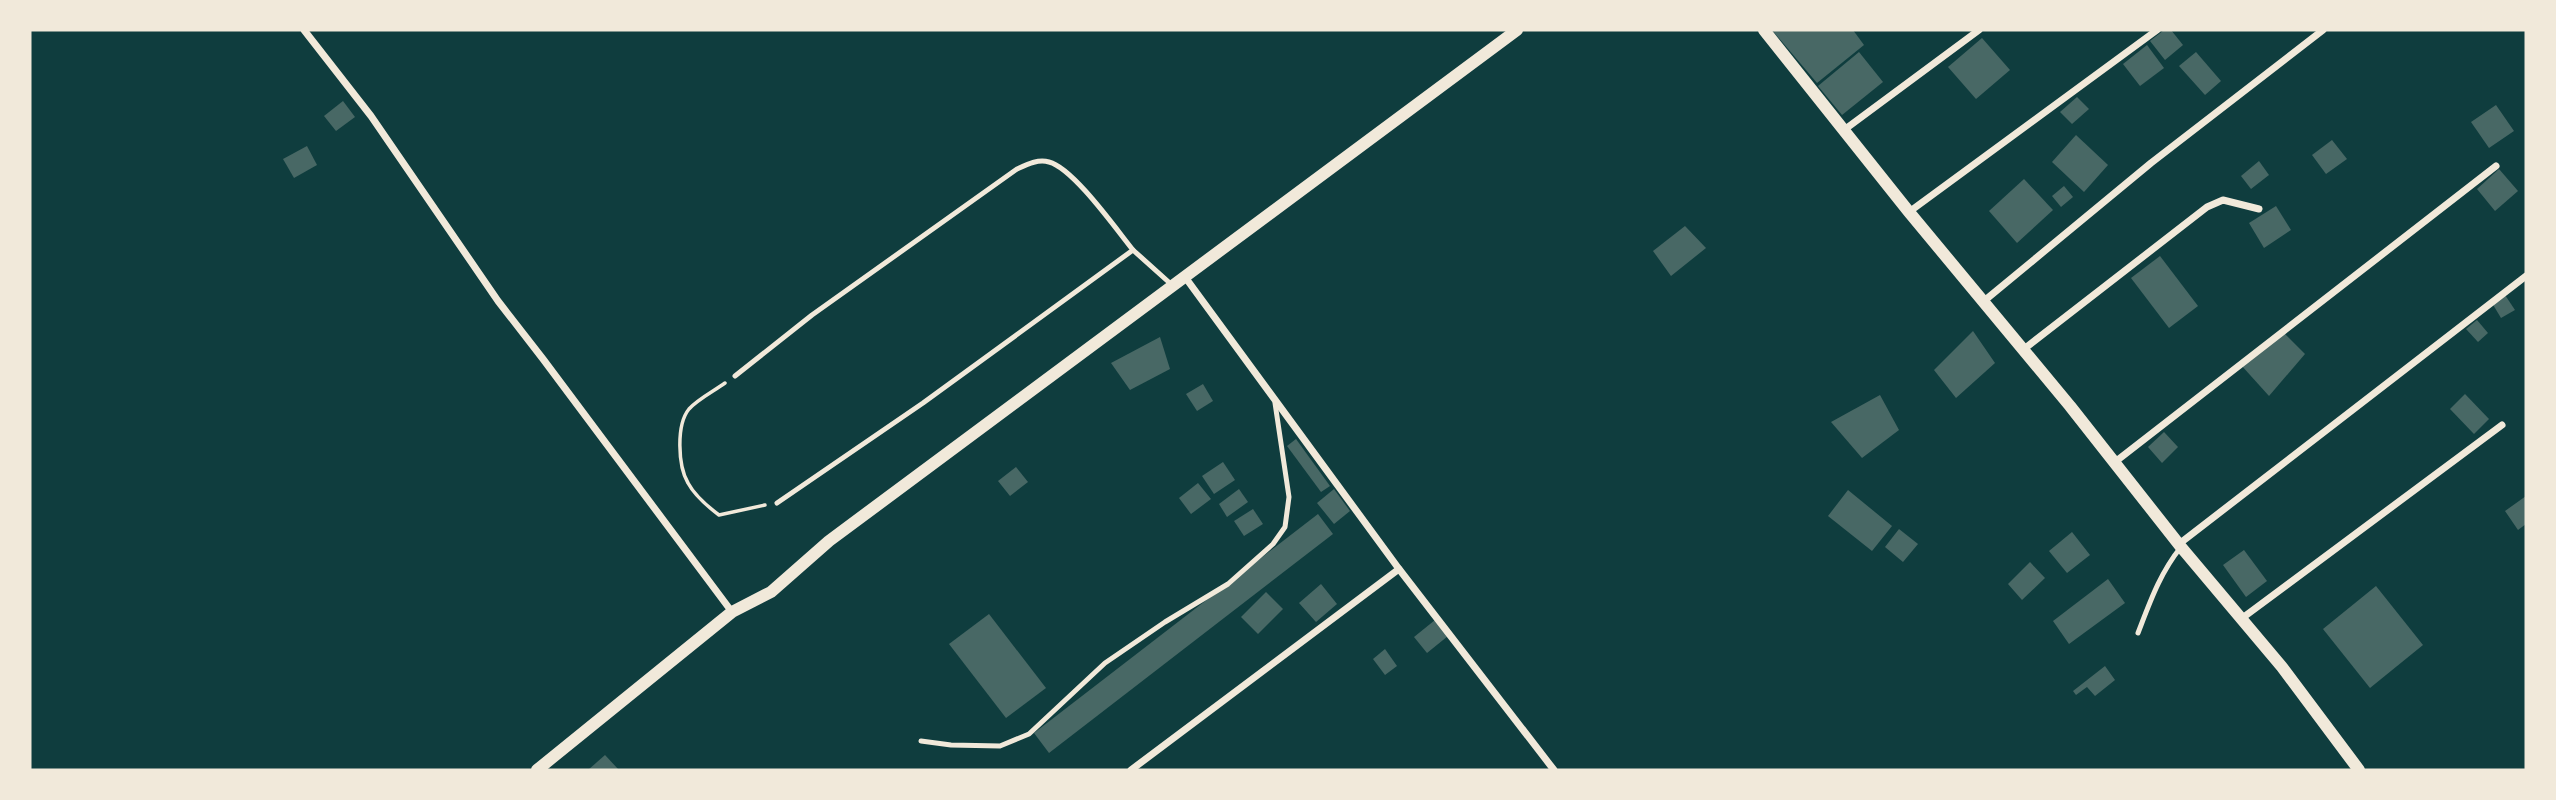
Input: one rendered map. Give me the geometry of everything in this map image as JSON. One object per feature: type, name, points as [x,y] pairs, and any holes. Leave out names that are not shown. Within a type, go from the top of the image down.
[{"type":"street","points":[[304,30],[371,116],[498,301],[732,612]]},
{"type":"street","points":[[537,770],[732,612],[771,592],[829,541],[1517,30]]},
{"type":"street","points":[[1764,30],[1909,212],[2282,667],[2359,770]]},
{"type":"street","points":[[1844,130],[1979,30]]},
{"type":"street","points":[[1909,212],[2157,30]]},
{"type":"street","points":[[1984,301],[2151,163],[2323,30]]},
{"type":"street","points":[[2115,462],[2496,166]]},
{"type":"street","points":[[2024,349],[2207,207],[2222,200],[2259,209]]},
{"type":"street","points":[[2180,545],[2526,276]]},
{"type":"street","points":[[1185,277],[1399,569],[1554,770]]},
{"type":"street","points":[[2241,619],[2502,425]]},
{"type":"street","points":[[1131,770],[1399,569]]},
{"type":"lane","points":[[735,376],[813,315],[1017,169],[1037,161],[1050,162],[1067,170],[1133,250],[1173,286]]},
{"type":"lane","points":[[777,503],[923,402],[1133,250]]},
{"type":"lane","points":[[921,741],[1000,746],[1029,734],[1105,663],[1228,584],[1273,544],[1284,527],[1289,497],[1274,396]]},
{"type":"lane","points":[[2138,633],[2158,582],[2180,545]]},
{"type":"path","points":[[735,376],[689,409],[681,428],[680,451],[687,482],[703,502],[719,515],[777,503]]},
{"type":"building","points":[[1772,30],[1853,30],[1864,45],[1817,83]]},
{"type":"building","points":[[2164,30],[2171,30],[2183,45],[2165,60],[2150,41]]},
{"type":"building","points":[[1982,38],[2010,70],[1976,99],[1948,67]]},
{"type":"building","points":[[2147,45],[2164,68],[2140,86],[2123,64]]},
{"type":"building","points":[[1859,52],[1883,82],[1842,115],[1818,86]]},
{"type":"building","points":[[2196,52],[2221,81],[2205,95],[2179,66]]},
{"type":"building","points":[[2077,97],[2089,109],[2072,124],[2060,112]]},
{"type":"building","points":[[343,101],[355,117],[336,131],[324,116]]},
{"type":"building","points":[[2496,105],[2514,131],[2489,148],[2471,122]]},
{"type":"building","points":[[2076,135],[2108,165],[2084,192],[2052,162]]},
{"type":"building","points":[[2332,140],[2347,159],[2326,174],[2312,155]]},
{"type":"building","points":[[307,146],[317,165],[294,178],[283,159]]},
{"type":"building","points":[[2259,161],[2269,175],[2251,189],[2241,176]]},
{"type":"building","points":[[2499,169],[2518,191],[2495,211],[2477,189]]},
{"type":"building","points":[[2024,179],[2053,210],[2017,243],[1989,211]]},
{"type":"building","points":[[2064,186],[2073,197],[2061,207],[2052,196]]},
{"type":"building","points":[[2276,206],[2291,230],[2264,248],[2249,223]]},
{"type":"building","points":[[1685,226],[1706,248],[1671,276],[1653,251]]},
{"type":"building","points":[[2160,256],[2198,306],[2169,328],[2131,278]]},
{"type":"building","points":[[2505,295],[2515,310],[2501,318],[2492,303]]},
{"type":"building","points":[[2477,320],[2488,333],[2478,342],[2466,329]]},
{"type":"building","points":[[1973,331],[1995,363],[1956,398],[1934,370]]},
{"type":"building","points":[[2284,333],[2305,354],[2269,396],[2241,365]]},
{"type":"building","points":[[1160,337],[1170,369],[1130,390],[1111,363]]},
{"type":"building","points":[[1203,384],[1213,401],[1197,411],[1186,394]]},
{"type":"building","points":[[2465,394],[2489,419],[2474,434],[2450,409]]},
{"type":"building","points":[[1880,395],[1899,430],[1862,458],[1831,422]]},
{"type":"building","points":[[2164,432],[2178,447],[2162,463],[2148,447]]},
{"type":"building","points":[[1296,439],[1330,486],[1321,492],[1287,446]]},
{"type":"building","points":[[1223,462],[1235,480],[1214,494],[1202,476]]},
{"type":"building","points":[[1016,467],[1028,482],[1010,496],[998,481]]},
{"type":"building","points":[[1198,483],[1211,499],[1191,514],[1179,498]]},
{"type":"building","points":[[1239,489],[1248,502],[1227,517],[1219,504]]},
{"type":"building","points":[[1334,489],[1350,511],[1334,524],[1317,503]]},
{"type":"building","points":[[1848,490],[1892,526],[1872,551],[1828,516]]},
{"type":"building","points":[[2526,496],[2526,524],[2518,530],[2505,511]]},
{"type":"building","points":[[1253,509],[1263,524],[1244,536],[1234,521]]},
{"type":"building","points":[[1318,514],[1333,534],[1049,753],[1034,733]]},
{"type":"building","points":[[1899,529],[1918,544],[1903,562],[1885,547]]},
{"type":"building","points":[[2072,532],[2090,555],[2067,573],[2049,551]]},
{"type":"building","points":[[2244,550],[2267,581],[2246,597],[2223,565]]},
{"type":"building","points":[[2030,562],[2045,578],[2022,600],[2008,584]]},
{"type":"building","points":[[2108,579],[2125,603],[2069,644],[2053,621]]},
{"type":"building","points":[[1321,584],[1337,604],[1316,622],[1299,603]]},
{"type":"building","points":[[2376,586],[2423,645],[2370,688],[2323,629]]},
{"type":"building","points":[[1266,592],[1283,609],[1258,634],[1241,617]]},
{"type":"building","points":[[989,614],[1046,688],[1006,718],[949,644]]},
{"type":"building","points":[[1435,620],[1448,636],[1427,653],[1414,637]]},
{"type":"building","points":[[1385,649],[1397,666],[1385,675],[1373,659]]},
{"type":"building","points":[[2105,666],[2115,680],[2095,696],[2087,687],[2076,695],[2073,691]]},
{"type":"building","points":[[605,755],[619,770],[588,770]]}]
